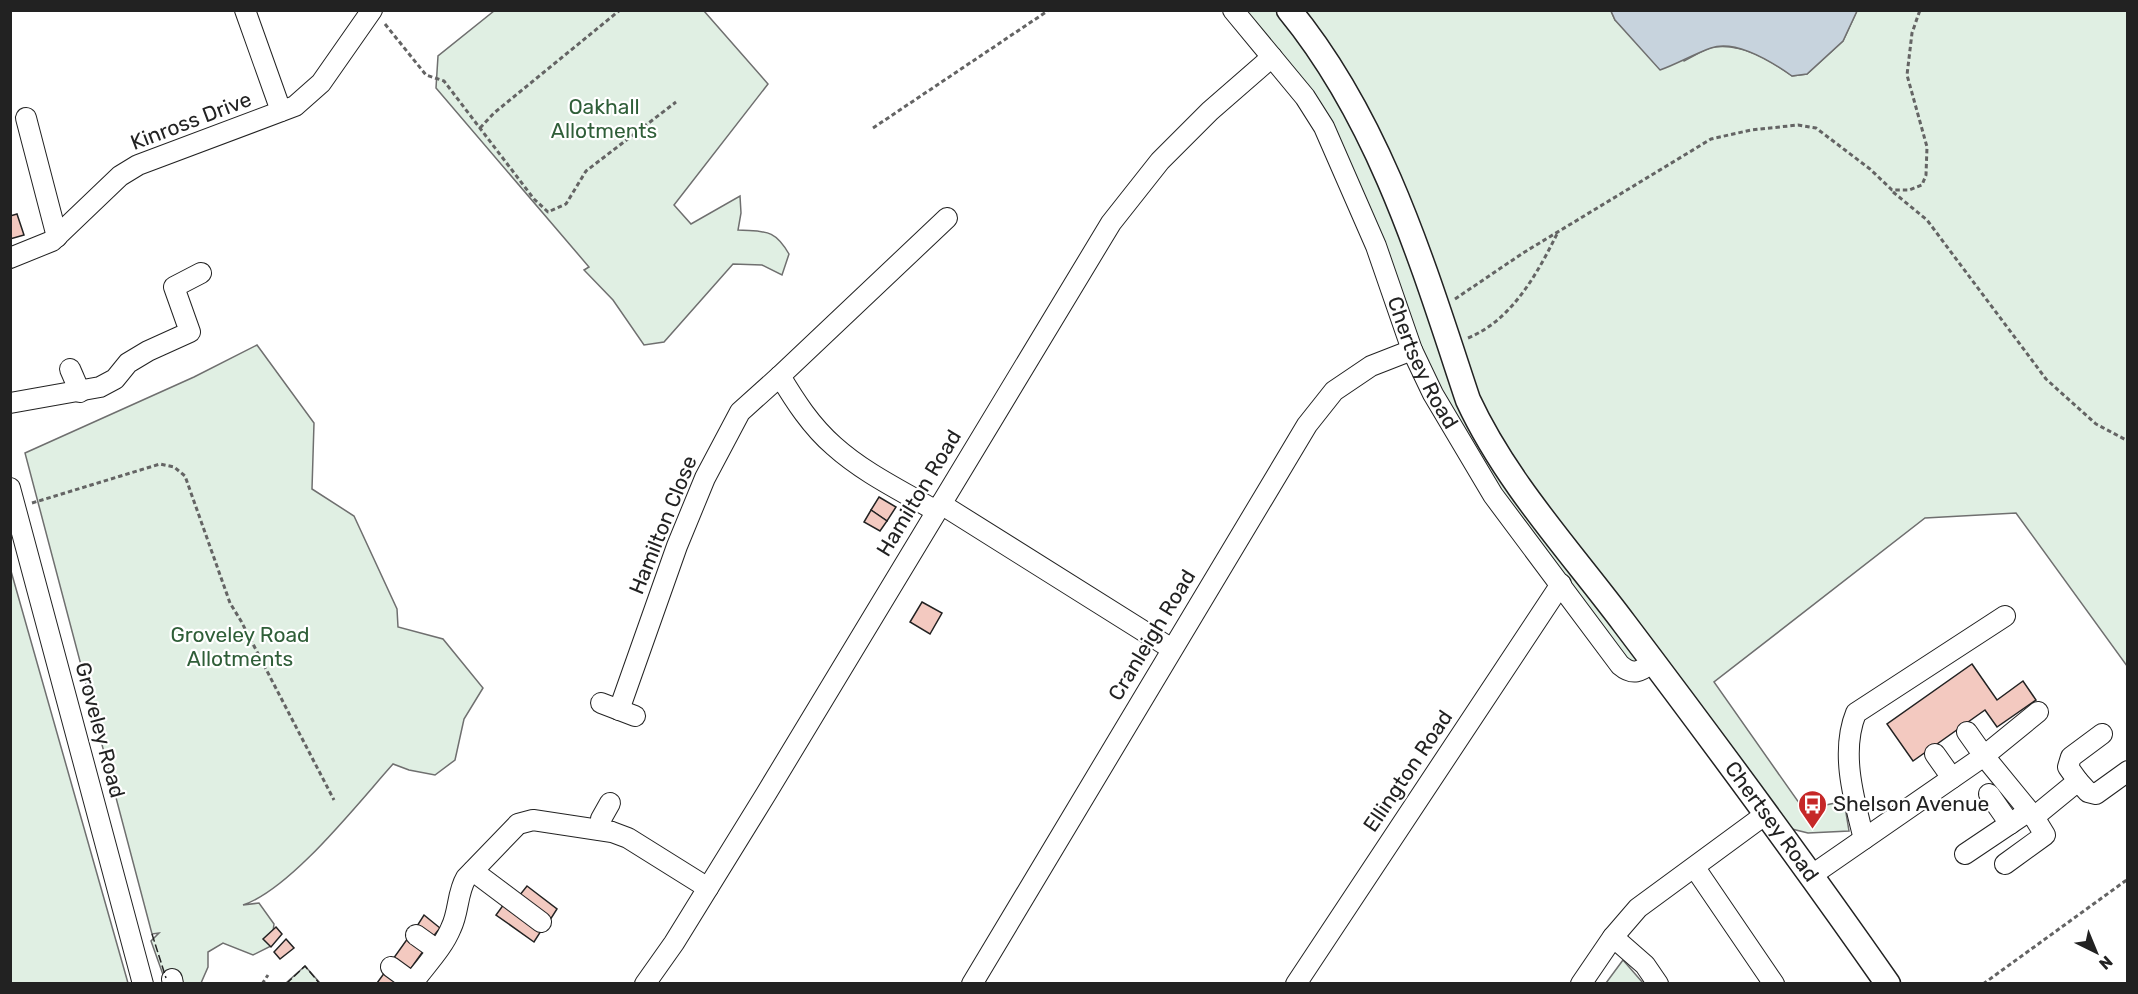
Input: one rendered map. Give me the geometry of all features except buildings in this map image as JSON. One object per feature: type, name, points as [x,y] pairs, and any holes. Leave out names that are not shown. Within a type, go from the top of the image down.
[{"type":"main road","name":"Chertsey Road","points":[[1289,10],[1318,45],[1369,135],[1397,197],[1468,400],[1497,454],[1812,875],[1888,984]]},
{"type":"street","points":[[245,10],[282,111]]},
{"type":"street","name":"Chertsey Road","points":[[1233,10],[1305,97],[1338,155],[1376,246],[1412,350],[1433,394],[1493,495],[1620,664],[1629,672],[1638,673],[1653,662]]},
{"type":"street","name":"Kinross Drive","points":[[10,258],[57,237],[120,176],[138,165],[295,106],[321,83],[377,15]]},
{"type":"street","name":"Hamilton Road","points":[[645,984],[708,888],[1111,223],[1160,161],[1210,111],[1272,57]]},
{"type":"street","points":[[26,117],[57,237]]},
{"type":"street","name":"Hamilton Close","points":[[618,710],[677,546],[705,478],[740,412],[948,219]]},
{"type":"street","points":[[10,403],[80,392],[104,395],[144,343],[190,332],[174,287],[201,273]]},
{"type":"street","name":"Cranleigh Road","points":[[972,984],[1307,425],[1334,391],[1371,366],[1412,350]]},
{"type":"street","points":[[70,369],[80,392]]},
{"type":"street","points":[[780,376],[808,419],[832,445],[855,463],[938,507],[1172,649]]},
{"type":"street","name":"Groveley Road","points":[[10,488],[143,984]]},
{"type":"street","name":"Ellington Road","points":[[1296,984],[1561,584]]},
{"type":"street","points":[[1864,839],[1854,799],[1848,732],[1856,713],[2006,616]]},
{"type":"street","points":[[1812,875],[1984,756],[2038,712]]},
{"type":"street","points":[[1967,732],[2032,814],[2045,835],[2005,864]]},
{"type":"street","points":[[2102,734],[2072,757],[2068,767],[2088,792],[2096,794],[2127,771]]},
{"type":"street","points":[[1935,754],[1952,778]]},
{"type":"street","points":[[1965,854],[2010,824],[2032,814],[2078,781]]},
{"type":"street","points":[[1989,794],[2010,824]]},
{"type":"street","points":[[600,830],[602,819],[610,803]]},
{"type":"street","points":[[1581,984],[1613,937],[1638,908],[1766,814]]},
{"type":"street","points":[[391,967],[413,983],[450,931],[456,917],[460,887],[518,824],[533,820],[600,830],[628,838],[708,888]]},
{"type":"street","points":[[1695,868],[1774,984]]},
{"type":"street","points":[[473,871],[542,922]]},
{"type":"street","points":[[416,935],[436,950]]},
{"type":"street","points":[[1613,937],[1645,965],[1658,984]]},
{"type":"path","points":[[480,128],[494,113],[620,10]]},
{"type":"path","points":[[873,128],[1049,10]]},
{"type":"path","points":[[1892,190],[1909,190],[1922,185],[1926,175],[1927,147],[1907,75],[1912,33],[1920,10]]},
{"type":"path","points":[[377,15],[426,75],[444,81],[534,199],[548,212],[566,204],[586,171],[676,102]]},
{"type":"path","points":[[1437,311],[1558,232],[1712,139],[1751,130],[1798,125],[1816,128],[1870,169],[1927,220],[2046,379],[2096,424],[2127,441]]},
{"type":"path","points":[[1449,345],[1474,336],[1516,301],[1530,285],[1558,232]]},
{"type":"path","points":[[16,508],[160,464],[174,467],[185,476],[230,603],[242,621],[334,800]]},
{"type":"path","points":[[1983,984],[2127,879]]},
{"type":"path","points":[[262,984],[268,975]]},
{"type":"green space","name":"Oakhall Allotments","points":[[494,11],[704,11],[768,84],[674,205],[691,224],[740,196],[741,213],[738,230],[768,233],[784,246],[789,254],[782,275],[762,265],[733,264],[664,342],[644,345],[613,300],[584,270],[589,267],[436,88],[438,56]]},
{"type":"green space","points":[[1233,11],[1289,11],[1351,102],[1468,400],[1653,662],[1629,672],[1433,394],[1338,155]]},
{"type":"green space","points":[[1295,11],[1611,11],[1615,20],[1684,61],[1710,48],[1725,46],[1756,54],[1792,76],[1807,74],[1843,41],[1857,11],[2127,11],[2127,666],[2016,513],[1925,518],[1714,682],[1804,810],[1844,801],[1849,831],[1808,833],[1792,829],[1531,489],[1488,424],[1384,151]]},
{"type":"green space","name":"Groveley Road Allotments","points":[[257,345],[314,423],[312,489],[354,516],[397,609],[398,627],[443,639],[483,688],[464,719],[455,760],[435,775],[393,764],[343,822],[302,864],[262,896],[243,905],[259,903],[274,924],[271,946],[253,955],[223,943],[208,952],[208,967],[201,983],[166,983],[151,941],[159,933],[152,934],[25,453],[194,377]]},
{"type":"green space","points":[[11,571],[128,983],[11,983]]},
{"type":"green space","points":[[1623,960],[1643,983],[1606,983]]},
{"type":"green space","points":[[305,966],[320,983],[286,983]]},
{"type":"shaded area","points":[[1611,11],[1857,11],[1843,41],[1807,74],[1792,76],[1753,53],[1721,46],[1705,50],[1660,70],[1615,20]]},
{"type":"fence","points":[[152,934],[166,978]]},
{"type":"fence","points":[[286,984],[305,966],[320,984]]},
{"type":"place","name":"Shelson Avenue","points":[[1812,830]]}]
